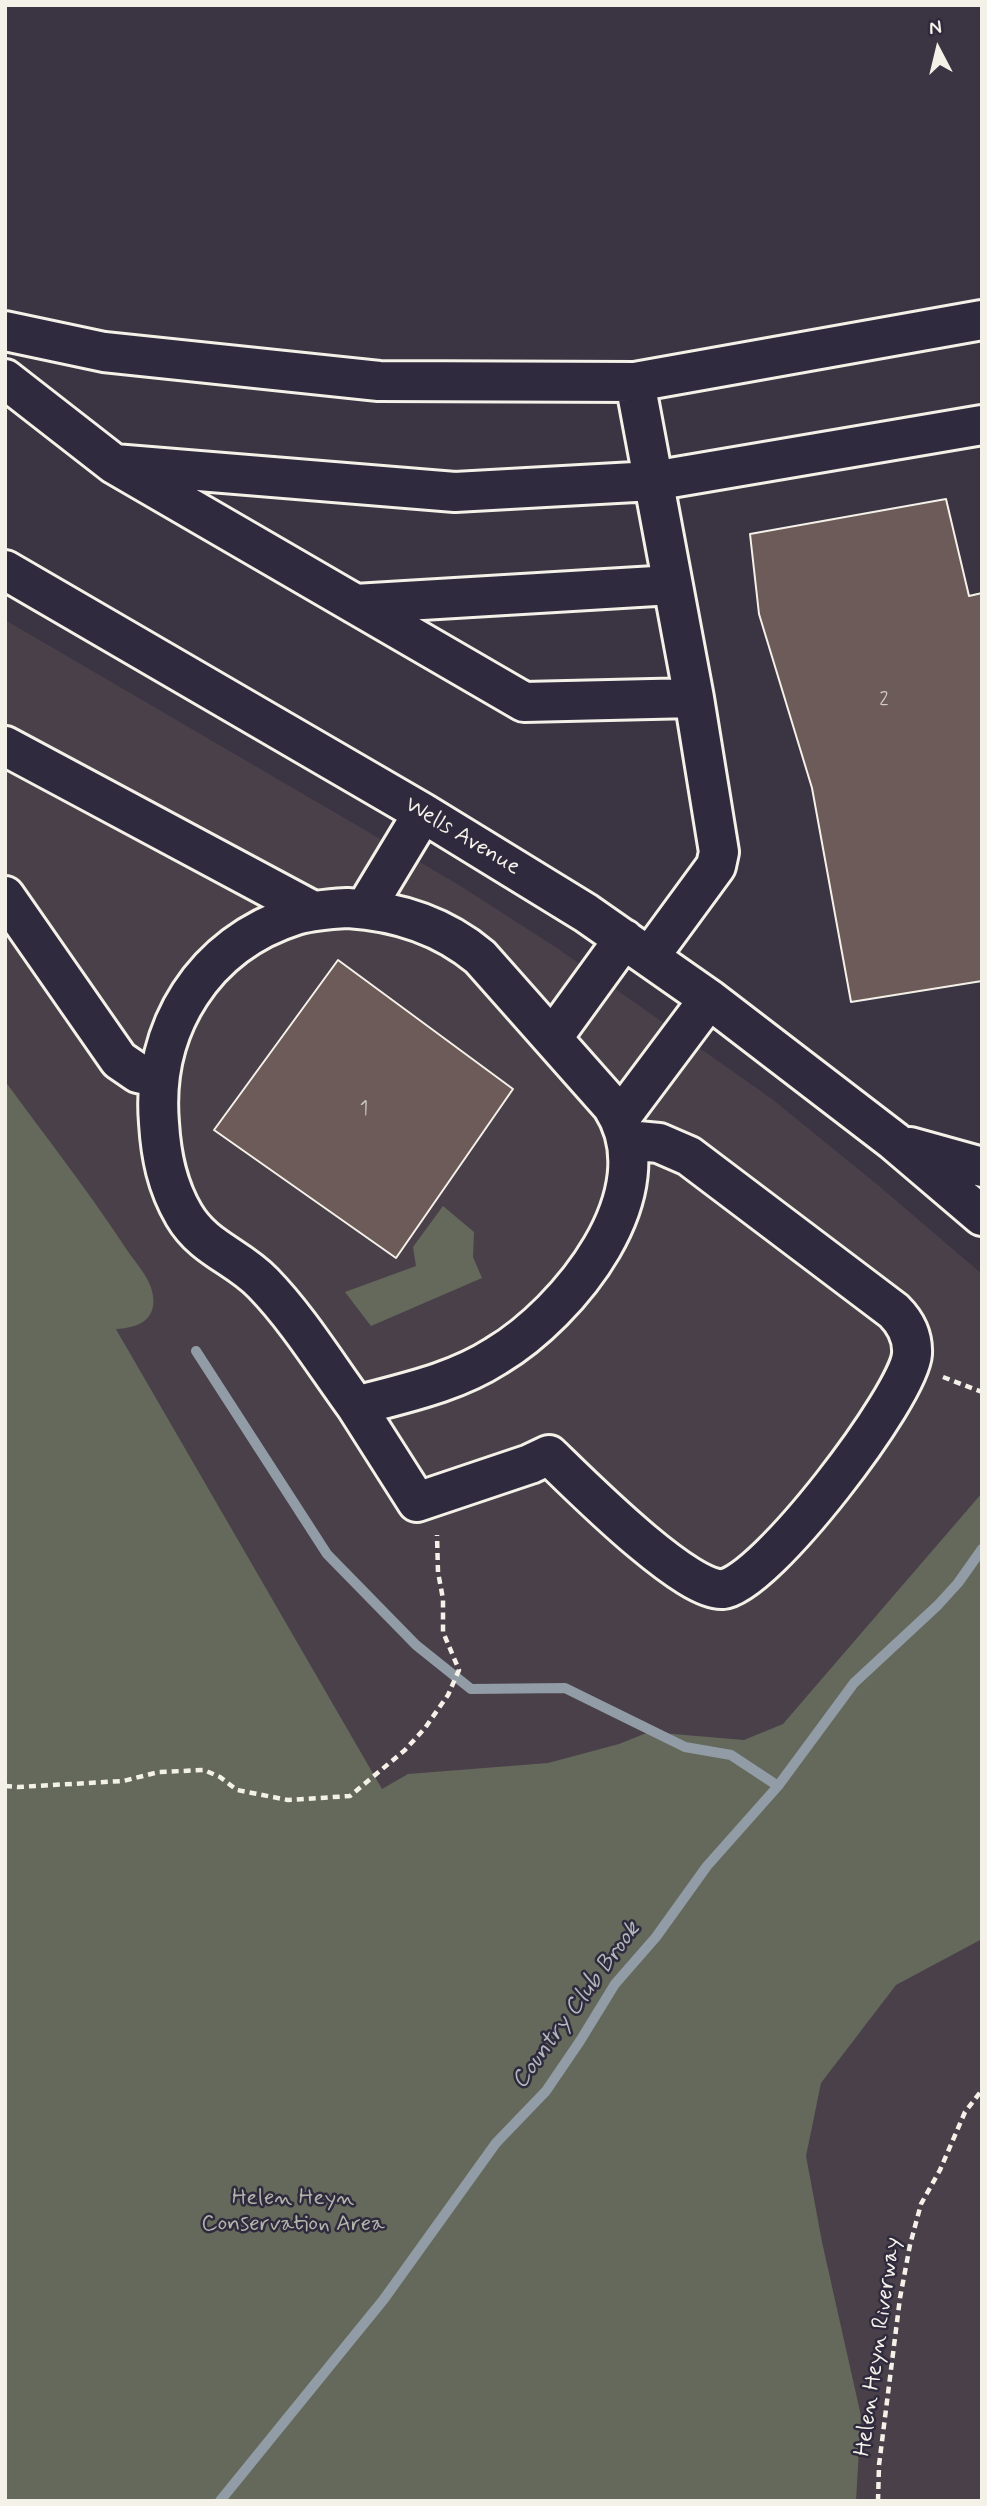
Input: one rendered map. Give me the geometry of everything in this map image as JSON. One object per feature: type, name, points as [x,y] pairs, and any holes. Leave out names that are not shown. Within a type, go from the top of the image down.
[{"type":"street","points":[[5,331],[104,352],[379,381],[635,382],[982,320]]},
{"type":"street","points":[[5,379],[114,464],[524,702],[694,698]]},
{"type":"street","points":[[552,1037],[711,873],[718,859],[694,698],[635,382]]},
{"type":"street","points":[[114,464],[455,492],[653,481],[982,425]]},
{"type":"street","name":"Wells Avenue","points":[[5,570],[423,813],[637,947],[894,1141],[982,1216]]},
{"type":"street","points":[[355,604],[672,585]]},
{"type":"street","points":[[5,746],[313,911]]},
{"type":"street","points":[[365,909],[423,813]]},
{"type":"street","points":[[5,896],[119,1060],[138,1073],[159,1077]]},
{"type":"street","points":[[365,909],[408,918],[455,938],[480,957],[552,1037],[623,1129],[689,1156],[894,1311],[908,1329],[912,1355],[909,1366],[866,1440],[814,1508],[745,1581],[724,1589],[714,1589],[663,1558],[549,1455],[417,1502],[356,1406],[276,1297],[252,1273],[202,1240],[181,1211],[163,1161],[158,1108],[159,1077],[170,1031],[185,1000],[202,978],[230,951],[260,931],[313,911],[365,909]]},
{"type":"street","points":[[356,1406],[446,1381],[496,1357],[541,1323],[578,1283],[610,1231],[623,1198],[627,1180],[623,1129],[709,999]]},
{"type":"street","name":"Wells Avenue","points":[[894,1141],[919,1151],[982,1167]]},
{"type":"path","points":[[5,1786],[123,1781],[159,1772],[204,1770],[220,1777],[237,1790],[288,1800],[350,1797],[405,1750],[448,1695],[458,1670],[443,1632],[443,1599],[438,1572],[437,1496]]},
{"type":"path","name":"Helen Heyn Riverway","points":[[878,2501],[879,2465],[900,2298],[910,2245],[921,2204],[940,2170],[965,2112],[982,2090]]},
{"type":"shaded area","points":[[5,620],[459,885],[560,950],[772,1099],[982,1274],[982,1516],[541,2066],[5,1136]]},
{"type":"shaded area","points":[[982,1519],[982,2501],[794,2501],[547,2075]]},
{"type":"green space","name":"Helen Heyn Conservation Area","points":[[5,1081],[148,1280],[153,1301],[150,1315],[132,1327],[116,1329],[382,1789],[408,1774],[548,1763],[619,1744],[649,1732],[744,1740],[783,1724],[982,1493],[982,1939],[896,1985],[821,2083],[806,2156],[822,2242],[861,2416],[856,2501],[5,2501]]},
{"type":"green space","points":[[443,1206],[474,1232],[473,1257],[482,1278],[371,1326],[345,1292],[416,1266],[413,1247]]},
{"type":"building","points":[[946,499],[969,596],[982,593],[982,981],[851,1002],[812,788],[759,614],[750,534]]},
{"type":"building","points":[[338,960],[513,1089],[396,1258],[214,1130]]},
{"type":"waterway","points":[[196,1351],[327,1554],[416,1645],[471,1689],[565,1688],[685,1747],[731,1755],[778,1786]]},
{"type":"waterway","name":"Country Club Brook","points":[[220,2501],[384,2299],[496,2143],[546,2091],[615,1984],[656,1937],[707,1866],[778,1786],[854,1683],[938,1605],[958,1583],[982,1549]]}]
